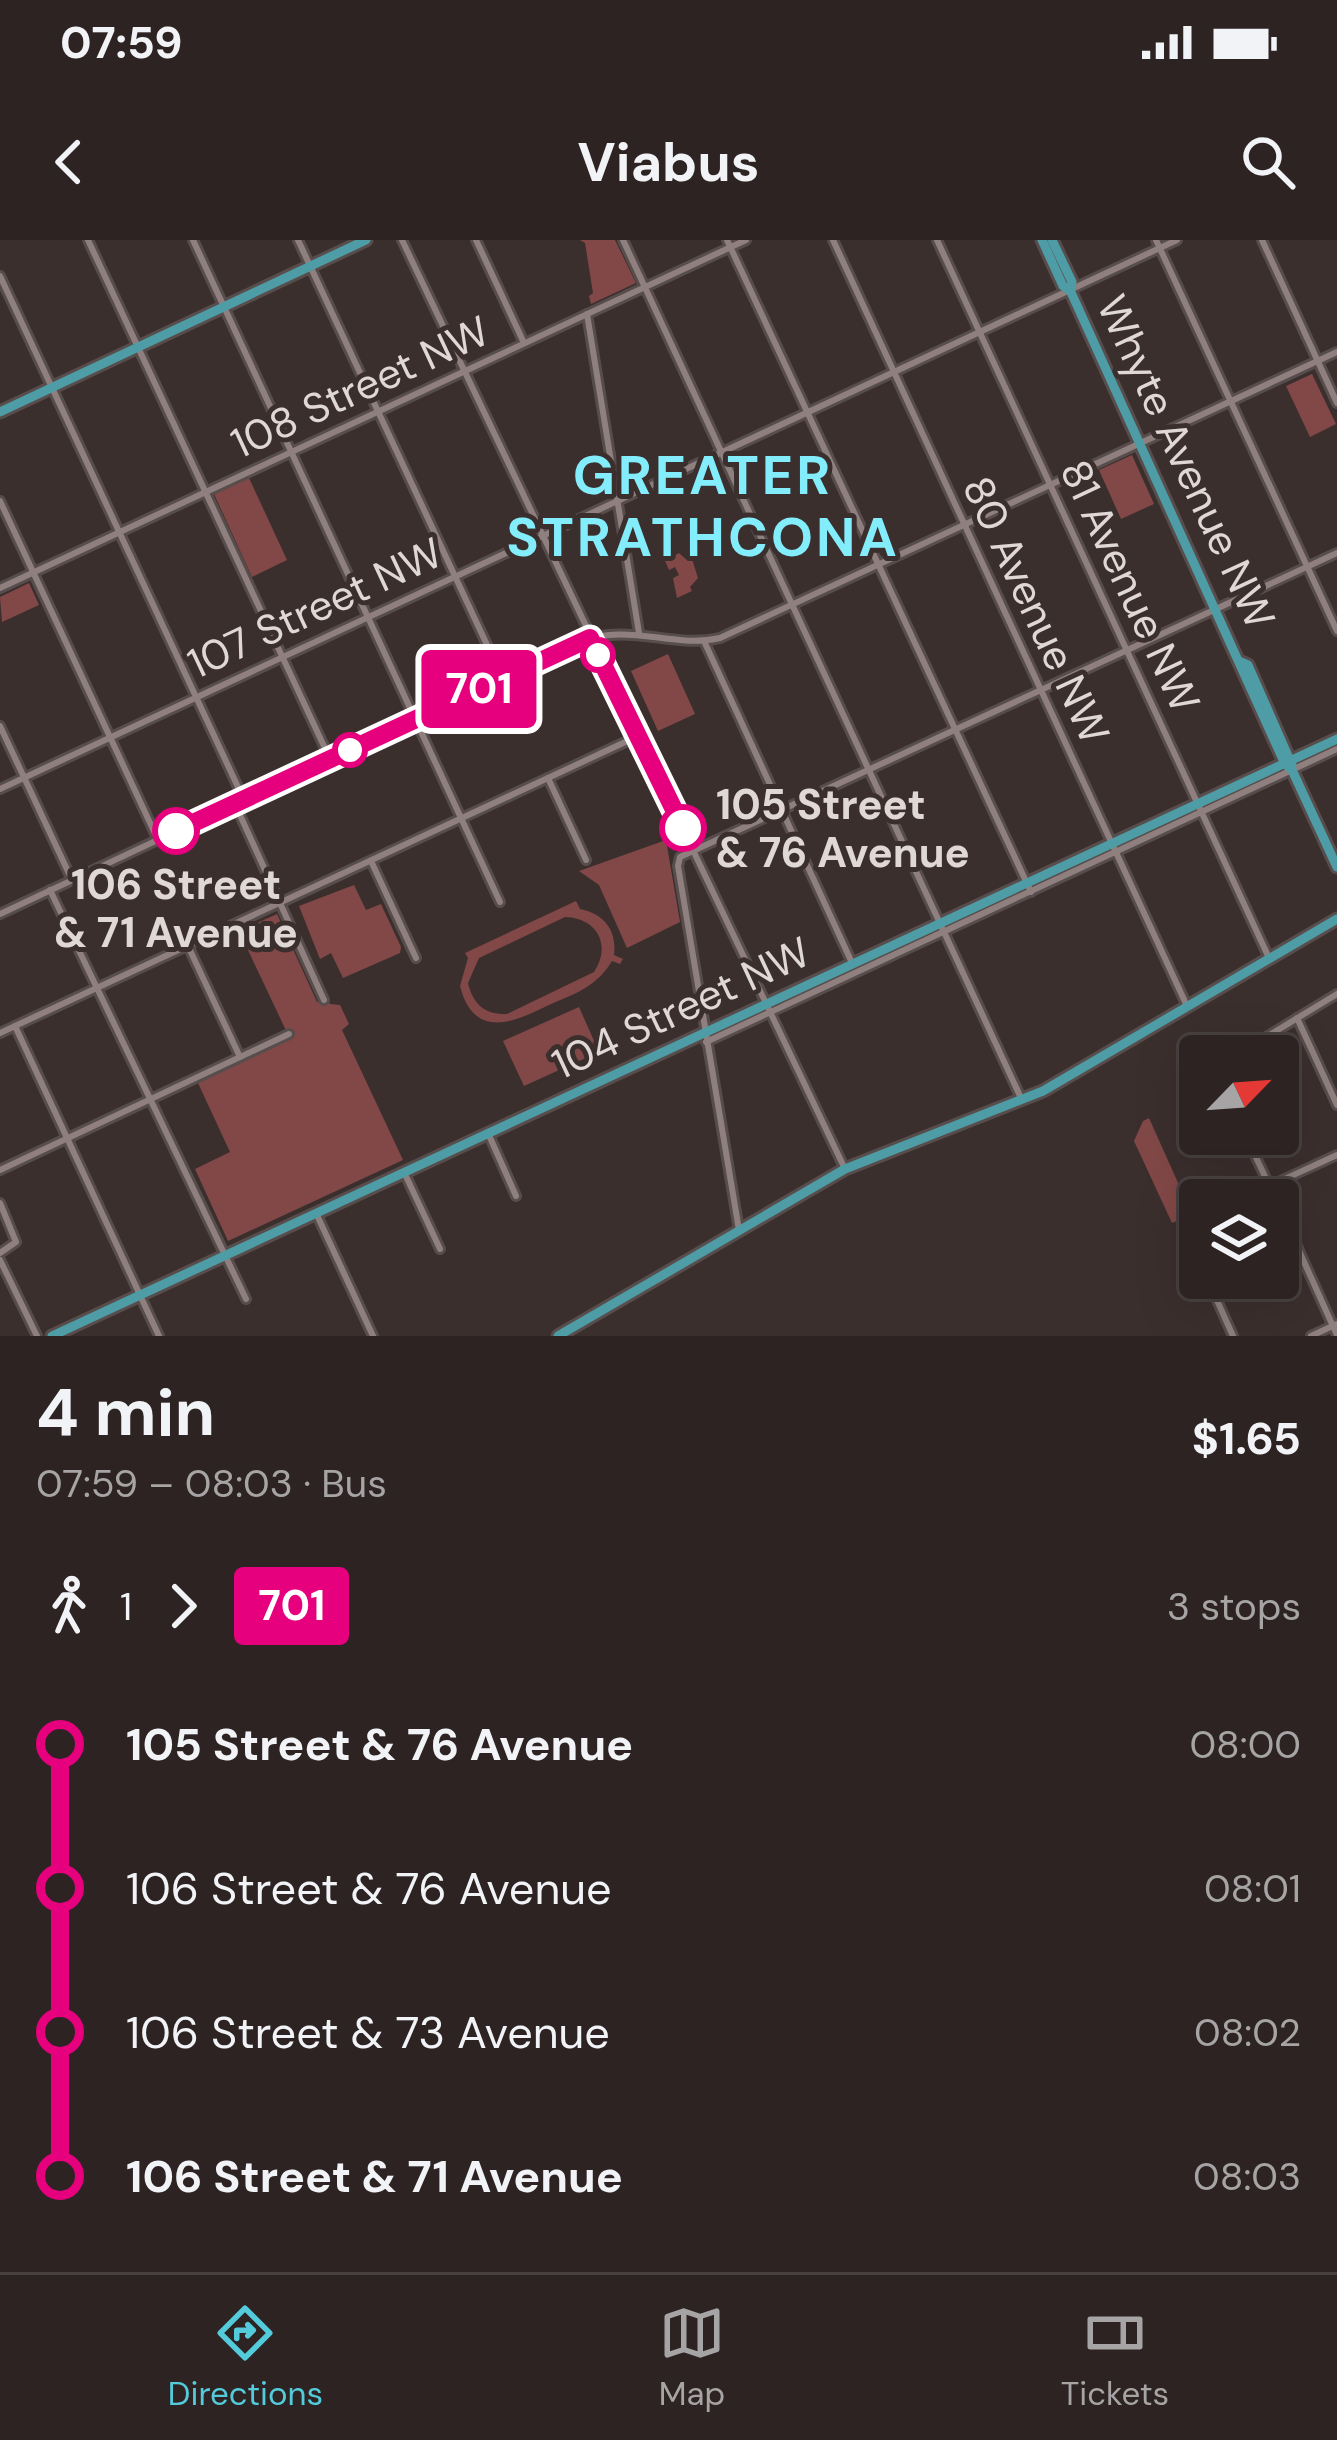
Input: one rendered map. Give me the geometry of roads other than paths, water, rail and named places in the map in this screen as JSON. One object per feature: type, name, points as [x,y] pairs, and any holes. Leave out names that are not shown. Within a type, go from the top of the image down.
[{"type":"main road","points":[[0,412],[365,240]]},
{"type":"main road","name":"Whyte Avenue NW","points":[[1042,240],[1063,286],[1070,290],[1241,662],[1248,665],[1337,867]]},
{"type":"main road","name":"Whyte Avenue NW","points":[[1052,240],[1072,282],[1070,290]]},
{"type":"main road","name":"104 Street NW","points":[[52,1336],[855,969],[1337,740]]},
{"type":"main road","points":[[558,1336],[845,1169],[1022,1101],[1337,919]]},
{"type":"street","points":[[88,240],[330,760]]},
{"type":"street","points":[[193,240],[500,902]]},
{"type":"street","points":[[298,240],[503,678]]},
{"type":"street","points":[[402,240],[845,1169]]},
{"type":"street","points":[[476,240],[524,343]]},
{"type":"street","points":[[623,240],[1022,1101]]},
{"type":"street","name":"108 Street NW","points":[[0,588],[746,240]]},
{"type":"street","name":"80 Avenue NW","points":[[832,240],[1187,1006]]},
{"type":"street","name":"81 Avenue NW","points":[[938,240],[1269,958]]},
{"type":"street","name":"107 Street NW","points":[[0,789],[1070,290],[1158,244],[1177,240]]},
{"type":"street","points":[[1262,240],[1337,403]]},
{"type":"street","points":[[729,244],[1028,888]]},
{"type":"street","points":[[1158,244],[1337,631]]},
{"type":"street","points":[[0,276],[196,697],[324,1000]]},
{"type":"street","points":[[587,314],[639,633]]},
{"type":"street","points":[[0,914],[590,638],[639,633],[704,641],[720,638],[1337,352]]},
{"type":"street","points":[[0,501],[158,840]]},
{"type":"street","points":[[739,1230],[678,863],[682,856],[1337,553]]},
{"type":"street","points":[[704,641],[855,969]]},
{"type":"street","points":[[0,726],[72,880]]},
{"type":"street","points":[[0,1034],[636,736]]},
{"type":"street","name":"104 Street NW","points":[[1290,765],[1337,749]]},
{"type":"street","points":[[548,778],[586,860]]},
{"type":"street","points":[[371,861],[416,958]]},
{"type":"street","points":[[50,890],[246,1299]]},
{"type":"street","points":[[188,946],[240,1057]]},
{"type":"street","points":[[1269,1035],[1337,994]]},
{"type":"street","points":[[1297,1018],[1337,1105]]},
{"type":"street","points":[[15,1027],[159,1336]]},
{"type":"street","points":[[0,1170],[289,1034]]},
{"type":"street","points":[[488,1133],[516,1196]]},
{"type":"street","points":[[1284,1179],[1337,1155]]},
{"type":"street","points":[[404,1172],[440,1249]]},
{"type":"street","points":[[0,1203],[16,1241],[0,1257],[37,1336]]},
{"type":"street","points":[[316,1213],[373,1336]]},
{"type":"street","points":[[1299,1249],[1337,1335]]},
{"type":"street","points":[[1216,1299],[1233,1336]]},
{"type":"street","points":[[1311,1336],[1335,1325]]},
{"type":"place","name":"105 Street & 76 Avenue","points":[[683,828]]},
{"type":"place","name":"106 Street & 71 Avenue","points":[[176,831]]},
{"type":"district","name":"GREATER STRATHCONA","points":[[703,506]]}]
